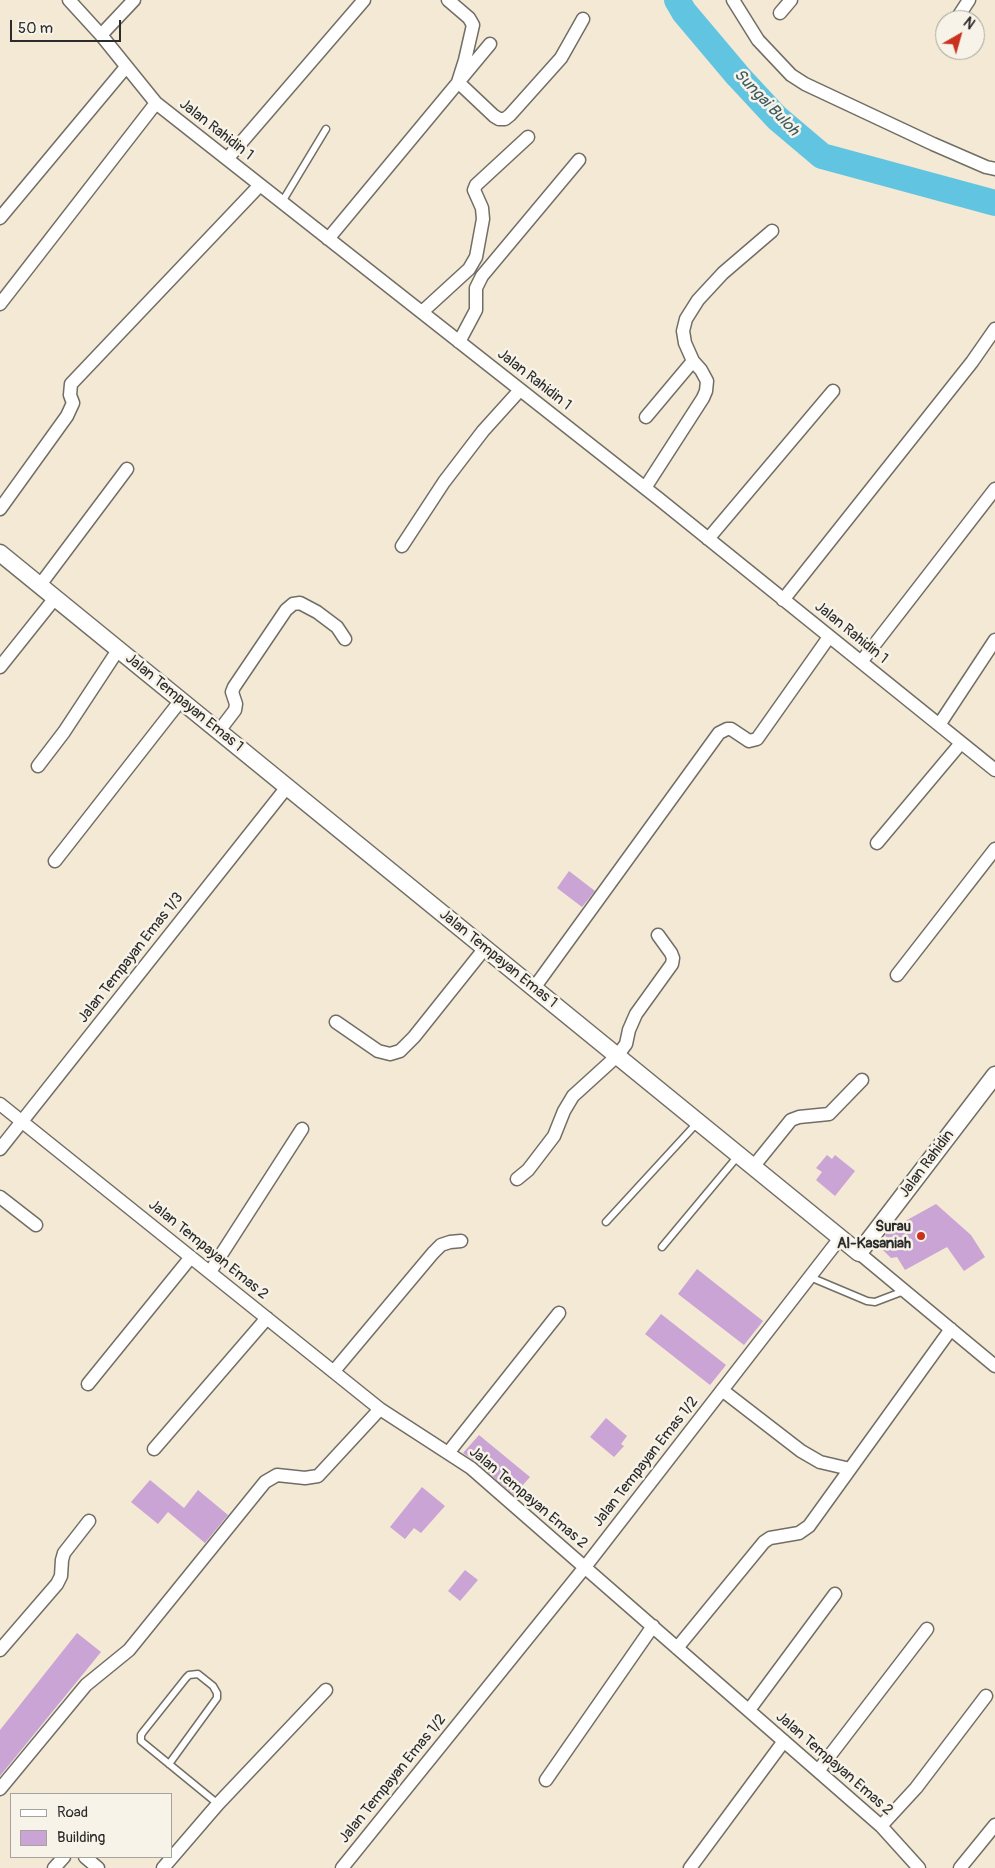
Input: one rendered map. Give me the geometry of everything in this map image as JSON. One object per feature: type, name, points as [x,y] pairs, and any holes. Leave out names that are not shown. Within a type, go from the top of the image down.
[{"type":"street","name":"Jalan Rahidin 1","points":[[69,0],[101,35],[156,103],[708,538],[995,770]]},
{"type":"street","points":[[101,35],[134,0]]},
{"type":"street","points":[[227,159],[364,0]]},
{"type":"street","points":[[448,0],[469,18],[473,25],[466,60],[458,82]]},
{"type":"street","points":[[733,0],[758,40],[791,75],[805,84],[932,144],[995,169]]},
{"type":"street","points":[[780,13],[790,0]]},
{"type":"street","points":[[458,82],[494,116],[499,119],[505,118],[561,58],[583,19]]},
{"type":"street","points":[[328,239],[490,44]]},
{"type":"street","points":[[0,218],[126,67]]},
{"type":"street","points":[[0,304],[156,103]]},
{"type":"street","points":[[422,312],[468,269],[476,257],[482,219],[482,208],[474,190],[476,185],[528,137]]},
{"type":"street","points":[[459,342],[476,310],[476,288],[482,276],[579,160]]},
{"type":"street","points":[[0,509],[67,416],[73,403],[70,395],[71,384],[260,185]]},
{"type":"street","points":[[645,488],[706,391],[707,381],[693,361],[684,343],[683,331],[686,319],[698,300],[723,273],[772,231]]},
{"type":"street","points":[[784,600],[972,362],[995,329]]},
{"type":"street","points":[[646,417],[693,361]]},
{"type":"street","points":[[402,546],[438,490],[472,445],[520,390]]},
{"type":"street","points":[[708,538],[833,391]]},
{"type":"street","points":[[40,586],[127,469]]},
{"type":"street","points":[[861,662],[995,489]]},
{"type":"street","name":"Jalan Tempayan Emas 1","points":[[0,553],[951,1329],[993,1361]]},
{"type":"street","points":[[0,667],[56,598]]},
{"type":"street","points":[[218,731],[235,710],[236,704],[232,692],[234,687],[286,610],[293,604],[300,603],[317,612],[337,627],[345,639]]},
{"type":"street","points":[[534,988],[719,733],[731,729],[748,741],[757,739],[829,637]]},
{"type":"street","points":[[938,725],[995,640]]},
{"type":"street","points":[[38,766],[64,732],[118,650]]},
{"type":"street","points":[[55,861],[181,700]]},
{"type":"street","points":[[877,843],[961,743]]},
{"type":"street","name":"Jalan Tempayan Emas 1/3","points":[[0,1149],[287,787]]},
{"type":"street","points":[[896,975],[995,849]]},
{"type":"street","points":[[517,1179],[528,1170],[554,1136],[564,1111],[573,1096],[617,1056],[626,1044],[629,1030],[636,1014],[672,964],[673,958],[671,953],[658,935]]},
{"type":"street","points":[[336,1022],[378,1051],[390,1054],[400,1051],[414,1037],[485,948]]},
{"type":"street","name":"Jalan Rahidin","points":[[860,1253],[995,1075]]},
{"type":"street","points":[[753,1167],[791,1120],[799,1117],[829,1114],[862,1080]]},
{"type":"street","name":"Jalan Tempayan Emas 2","points":[[0,1104],[380,1409],[471,1468],[881,1826],[919,1868]]},
{"type":"street","points":[[210,1272],[302,1129]]},
{"type":"street","points":[[0,1197],[36,1225]]},
{"type":"street","name":"Jalan Tempayan Emas 1/2","points":[[342,1868],[585,1567],[840,1238]]},
{"type":"street","points":[[334,1371],[433,1253],[441,1246],[450,1242],[461,1241]]},
{"type":"street","points":[[88,1384],[191,1257]]},
{"type":"street","points":[[448,1453],[559,1313]]},
{"type":"street","points":[[154,1449],[267,1318]]},
{"type":"street","points":[[677,1648],[764,1542],[770,1538],[799,1533],[809,1526],[951,1329]]},
{"type":"street","points":[[722,1390],[802,1452],[820,1462],[850,1469]]},
{"type":"street","points":[[4,1788],[86,1685],[129,1650],[265,1482],[277,1475],[305,1478],[318,1476],[380,1409]]},
{"type":"street","points":[[0,1650],[57,1584],[61,1576],[64,1553],[89,1520]]},
{"type":"street","points":[[749,1710],[835,1594]]},
{"type":"street","points":[[546,1780],[653,1626]]},
{"type":"street","points":[[818,1771],[927,1629]]},
{"type":"street","points":[[172,1858],[218,1804],[326,1690]]},
{"type":"street","points":[[881,1826],[916,1788],[986,1696]]},
{"type":"street","points":[[690,1868],[784,1741]]},
{"type":"street","points":[[960,1868],[995,1825]]},
{"type":"street","points":[[54,1868],[63,1858]]},
{"type":"street","points":[[86,1858],[98,1868]]},
{"type":"street","points":[[163,1868],[172,1858]]},
{"type":"lane","points":[[282,202],[326,129]]},
{"type":"lane","points":[[606,1222],[698,1122]]},
{"type":"lane","points":[[662,1246],[739,1155]]},
{"type":"lane","points":[[810,1277],[867,1301],[875,1302],[906,1291]]},
{"type":"lane","points":[[169,1764],[217,1698],[217,1693],[213,1686],[198,1674],[189,1675],[186,1678],[141,1735],[140,1741],[218,1804]]},
{"type":"building","points":[[569,871],[595,891],[582,907],[557,888]]},
{"type":"building","points":[[827,1155],[832,1159],[835,1155],[855,1171],[835,1196],[816,1180],[822,1172],[816,1168]]},
{"type":"building","name":"Surau Al-Kasaniah","points":[[936,1204],[971,1235],[985,1257],[964,1271],[947,1247],[905,1270],[897,1257],[891,1258],[879,1246],[887,1238],[885,1235],[889,1230]]},
{"type":"building","points":[[697,1269],[763,1321],[744,1345],[678,1294]]},
{"type":"building","points":[[661,1314],[726,1365],[710,1385],[645,1334]]},
{"type":"building","points":[[606,1418],[627,1436],[621,1444],[624,1446],[614,1457],[590,1437]]},
{"type":"building","points":[[479,1435],[530,1477],[514,1495],[463,1453]]},
{"type":"building","points":[[150,1480],[184,1508],[198,1490],[228,1515],[205,1543],[168,1512],[158,1524],[131,1502]]},
{"type":"building","points":[[422,1487],[445,1506],[421,1533],[414,1528],[405,1539],[390,1527]]},
{"type":"building","points":[[465,1570],[478,1580],[460,1601],[448,1591]]},
{"type":"building","points":[[77,1633],[101,1652],[0,1776],[0,1730]]},
{"type":"waterway","name":"Sungai Buloh","points":[[677,0],[684,12],[738,76],[777,118],[822,156],[995,203]]},
{"type":"place","name":"Surau Al-Kasaniah","points":[[921,1236]]}]
